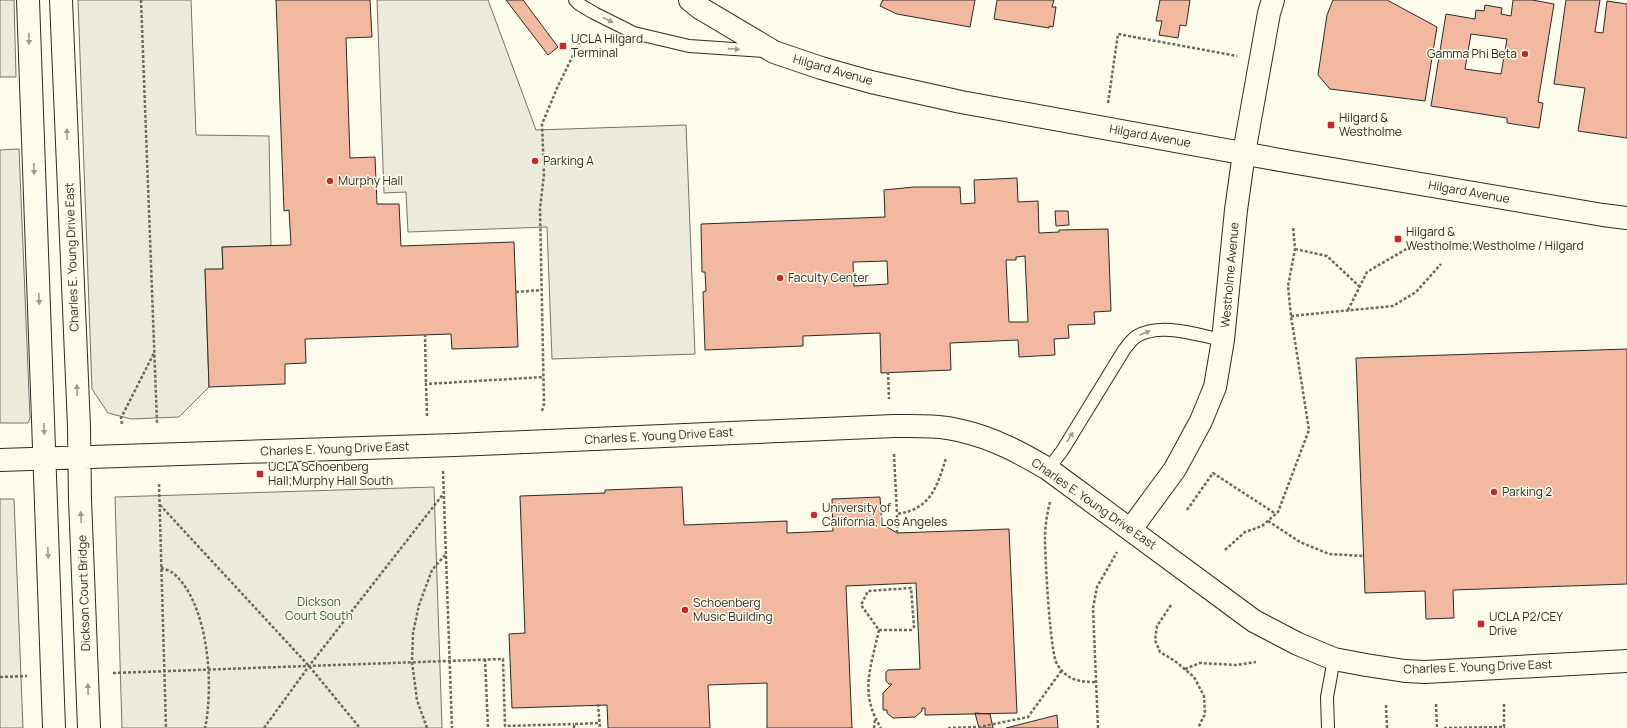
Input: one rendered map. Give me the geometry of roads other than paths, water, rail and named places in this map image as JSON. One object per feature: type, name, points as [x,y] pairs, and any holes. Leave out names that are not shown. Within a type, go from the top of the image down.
[{"type":"street","points":[[28,0],[54,728]]},
{"type":"street","name":"Charles E. Young Drive East","points":[[61,0],[79,457],[455,445],[922,426],[967,432],[1015,450],[1055,474],[1254,621],[1298,644],[1334,659],[1366,666],[1425,672],[1627,662]]},
{"type":"street","name":"Hilgard Avenue","points":[[690,0],[700,8],[774,52],[821,68],[871,82],[961,102],[1244,153],[1595,214],[1627,218]]},
{"type":"street","name":"Westholme Avenue","points":[[1131,529],[1175,469],[1201,420],[1215,387],[1224,340],[1236,210],[1244,153],[1272,0]]},
{"type":"street","points":[[0,460],[79,457]]},
{"type":"street","name":"Dickson Court Bridge","points":[[79,457],[89,728]]},
{"type":"lane","points":[[575,0],[594,13],[634,33],[689,46],[774,52]]},
{"type":"lane","points":[[1055,474],[1062,450],[1124,350],[1135,337],[1151,330],[1175,331],[1224,340]]},
{"type":"lane","points":[[1328,728],[1327,697],[1334,659]]},
{"type":"place","name":"UCLA Hilgard Terminal","points":[[563,46]]},
{"type":"place","name":"Gamma Phi Beta","points":[[1525,54]]},
{"type":"place","name":"Hilgard & Westholme","points":[[1331,125]]},
{"type":"place","name":"Parking A","points":[[535,161]]},
{"type":"place","name":"Murphy Hall","points":[[330,181]]},
{"type":"place","name":"Hilgard & Westholme;Westholme / Hilgard","points":[[1398,239]]},
{"type":"place","name":"Faculty Center","points":[[780,278]]},
{"type":"place","name":"UCLA Schoenberg Hall;Murphy Hall South","points":[[260,474]]},
{"type":"place","name":"Parking 2","points":[[1494,492]]},
{"type":"place","name":"University of California, Los Angeles","points":[[814,515]]},
{"type":"place","name":"Schoenberg Music Building","points":[[685,610]]},
{"type":"place","name":"UCLA P2/CEY Drive","points":[[1481,624]]},
{"type":"park label","name":"Dickson Court South","points":[[319,609]]}]
